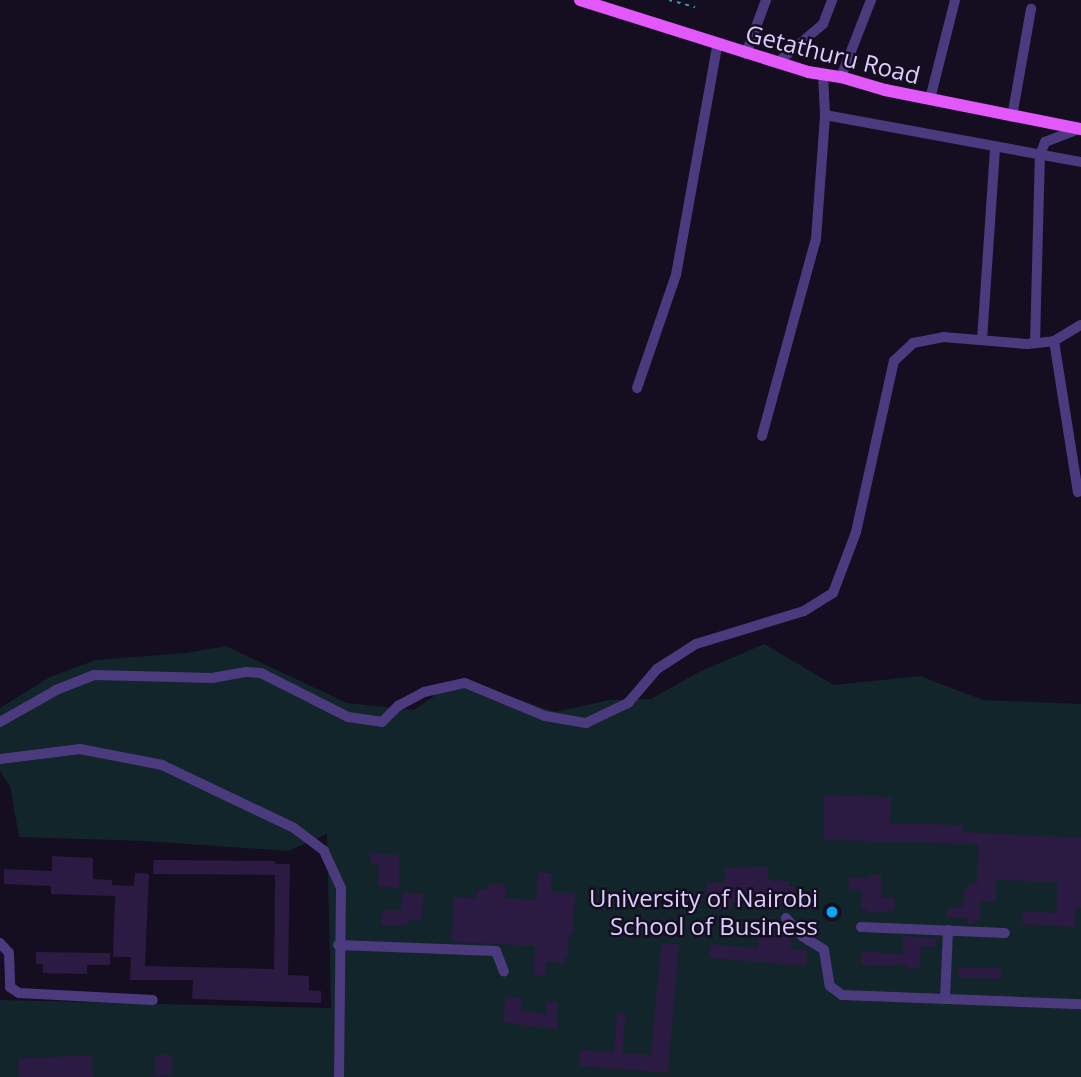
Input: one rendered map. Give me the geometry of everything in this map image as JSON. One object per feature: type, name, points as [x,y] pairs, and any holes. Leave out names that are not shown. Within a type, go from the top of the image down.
[{"type":"main road","name":"Getathuru Road","points":[[580,0],[777,63],[1012,117],[1080,129]]},
{"type":"street","points":[[746,54],[766,0]]},
{"type":"street","points":[[777,63],[823,24],[832,0]]},
{"type":"street","points":[[841,76],[871,0]]},
{"type":"street","points":[[930,99],[955,0]]},
{"type":"street","points":[[1012,117],[1031,9]]},
{"type":"street","points":[[637,388],[676,275],[717,46]]},
{"type":"street","points":[[762,436],[809,271],[821,197],[825,115],[823,74]]},
{"type":"street","points":[[825,115],[1081,162]]},
{"type":"street","points":[[1035,343],[1040,155],[1045,142],[1080,129]]},
{"type":"street","points":[[982,340],[995,148]]},
{"type":"street","points":[[0,722],[56,690],[94,675],[212,678],[246,672],[261,673],[348,717],[359,719],[382,722],[398,706],[424,692],[465,683],[545,716],[586,723],[628,703],[656,669],[696,644],[804,611],[832,593],[856,532],[894,361],[913,343],[943,337],[1035,343],[1054,341],[1081,325]]},
{"type":"street","points":[[1054,341],[1078,492]]},
{"type":"street","points":[[0,759],[80,749],[162,765],[294,828],[324,851],[341,888],[338,945],[339,1077]]},
{"type":"street","points":[[786,918],[803,936],[824,950],[830,986],[842,995],[1081,1004]]},
{"type":"street","points":[[861,927],[1005,933]]},
{"type":"street","points":[[945,999],[948,930]]},
{"type":"street","points":[[0,943],[9,953],[10,987],[19,993],[153,1000]]},
{"type":"street","points":[[338,945],[496,951],[504,972]]},
{"type":"path","points":[[669,0],[695,7]]},
{"type":"green space","points":[[764,644],[834,685],[920,676],[983,700],[1081,704],[1081,1077],[0,1077],[0,1000],[331,1008],[327,834],[288,851],[146,841],[19,837],[10,786],[0,771],[0,708],[50,677],[96,660],[186,653],[226,646],[347,703],[414,710],[458,679],[555,712],[609,700],[651,699],[697,673]]},
{"type":"building","points":[[824,795],[891,797],[890,823],[964,825],[963,832],[1081,838],[1081,908],[1076,908],[1075,927],[1022,924],[1023,911],[1056,913],[1058,882],[996,880],[996,902],[980,902],[980,920],[975,920],[976,924],[968,924],[968,918],[947,918],[947,908],[963,908],[964,889],[969,889],[969,884],[977,884],[978,844],[824,840]]},
{"type":"building","points":[[370,854],[399,855],[399,888],[378,886],[379,864],[371,865]]},
{"type":"building","points":[[52,856],[93,858],[93,879],[112,880],[112,885],[134,886],[135,873],[149,874],[145,966],[274,969],[275,875],[153,874],[154,860],[275,861],[275,864],[290,864],[288,975],[309,976],[309,990],[321,991],[321,1003],[192,999],[193,980],[130,980],[131,957],[113,957],[115,896],[51,894],[51,886],[4,884],[4,869],[52,871]]},
{"type":"building","points":[[768,867],[768,880],[789,881],[789,887],[795,887],[795,905],[731,902],[731,909],[715,909],[715,901],[706,900],[707,882],[724,883],[725,868]]},
{"type":"building","points":[[538,872],[552,873],[551,892],[575,893],[573,934],[569,934],[568,957],[564,957],[564,963],[546,962],[545,976],[533,975],[535,946],[452,942],[453,897],[476,898],[477,890],[486,890],[487,883],[506,885],[505,898],[536,900]]},
{"type":"building","points":[[870,875],[882,875],[881,898],[895,898],[894,911],[867,913],[867,909],[861,909],[862,889],[848,889],[849,877],[869,878]]},
{"type":"building","points":[[402,892],[423,894],[422,921],[408,920],[407,925],[381,925],[382,911],[402,910]]},
{"type":"building","points":[[759,928],[786,930],[791,935],[791,949],[807,950],[806,966],[709,958],[710,944],[758,948]]},
{"type":"building","points":[[903,936],[936,938],[936,947],[921,946],[920,968],[907,969],[908,965],[861,966],[861,951],[903,954]]},
{"type":"building","points":[[661,943],[679,944],[668,1073],[579,1066],[580,1050],[614,1052],[617,1012],[626,1013],[622,1053],[651,1055]]},
{"type":"building","points":[[36,952],[110,953],[110,965],[87,965],[87,974],[43,973],[43,964],[36,964]]},
{"type":"building","points":[[958,967],[1002,968],[1002,979],[958,978]]},
{"type":"building","points":[[506,997],[522,998],[521,1010],[546,1014],[547,1002],[558,1002],[557,1030],[503,1022]]},
{"type":"building","points":[[92,1055],[93,1077],[19,1077],[18,1059]]},
{"type":"building","points":[[155,1055],[172,1055],[172,1075],[155,1075]]},
{"type":"place","name":"University of Nairobi School of Business","points":[[832,912]]}]
